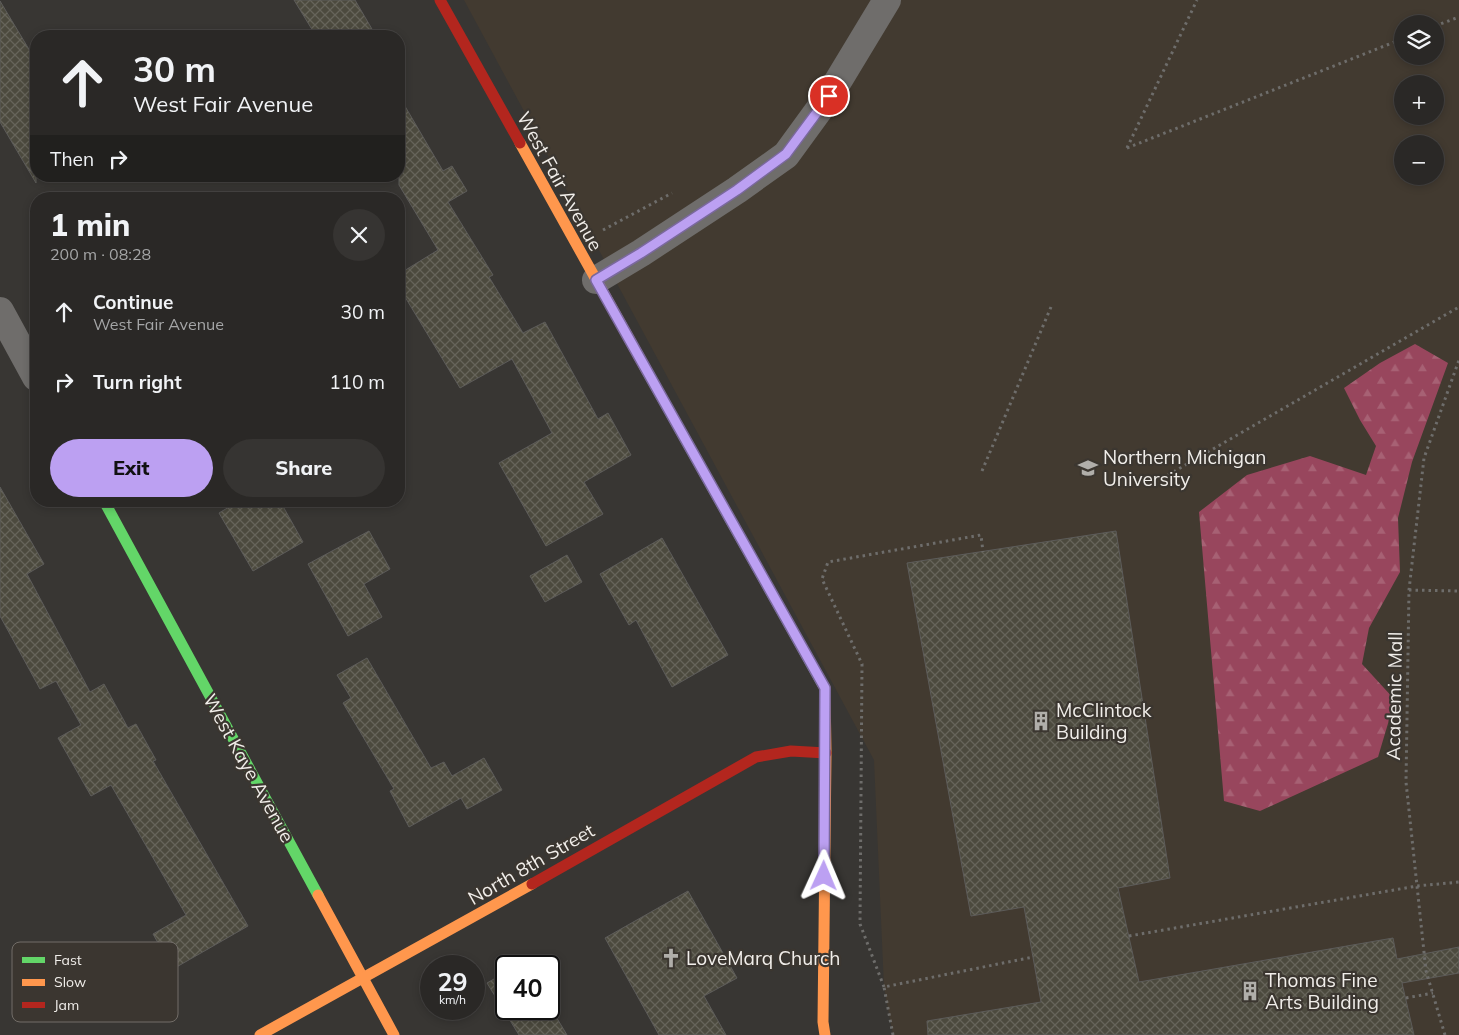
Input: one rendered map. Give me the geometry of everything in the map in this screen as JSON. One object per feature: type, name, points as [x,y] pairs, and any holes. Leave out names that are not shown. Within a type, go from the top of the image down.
[{"type":"street","name":"West Fair Avenue","points":[[440,0],[825,688],[823,1012],[825,1035]]},
{"type":"street","points":[[596,280],[649,248],[737,190],[786,154],[829,96],[887,0]]},
{"type":"street","points":[[0,311],[30,366]]},
{"type":"street","name":"West Kaye Avenue","points":[[107,507],[394,1035]]},
{"type":"street","name":"North 8th Street","points":[[260,1035],[363,979],[756,757],[774,751],[790,750],[826,753]]},
{"type":"path","points":[[1197,0],[1127,148],[1394,42]]},
{"type":"path","points":[[1444,23],[1459,17]]},
{"type":"path","points":[[576,244],[680,188]]},
{"type":"path","points":[[982,471],[1051,307]]},
{"type":"path","points":[[1168,475],[1459,307]]},
{"type":"path","name":"Academic Mall","points":[[1446,1035],[1426,971],[1406,782],[1409,590],[1424,458],[1459,360]]},
{"type":"path","points":[[893,1035],[884,988],[860,924],[862,664],[822,579],[828,562],[981,535],[983,552]]},
{"type":"path","points":[[1409,590],[1459,592]]},
{"type":"path","points":[[1129,936],[1417,886],[1459,882]]},
{"type":"path","points":[[884,988],[1033,957]]},
{"type":"path","points":[[1406,998],[1433,993]]},
{"type":"shaded area","name":"Northern Michigan University","points":[[464,0],[1459,0],[1459,1035],[893,1035],[884,987],[874,760]]},
{"type":"green space","points":[[1415,344],[1448,363],[1412,462],[1398,518],[1400,572],[1369,628],[1362,664],[1395,700],[1378,757],[1260,811],[1224,801],[1199,512],[1247,475],[1310,456],[1366,475],[1376,446],[1344,388],[1380,363]]},
{"type":"building","points":[[294,0],[355,0],[372,30],[312,30]]},
{"type":"building","points":[[0,1],[30,51],[30,173],[0,122]]},
{"type":"building","points":[[405,106],[443,171],[452,166],[467,191],[448,202],[493,275],[489,277],[523,333],[545,322],[598,419],[608,413],[631,455],[584,482],[603,514],[546,546],[499,463],[552,433],[512,359],[460,388],[405,297],[405,270],[438,250],[405,192],[399,185],[399,182],[405,182]]},
{"type":"building","points":[[0,487],[44,564],[27,574],[90,692],[104,684],[128,728],[136,724],[156,760],[153,761],[248,926],[178,966],[178,942],[158,942],[153,934],[186,915],[111,785],[91,796],[58,738],[81,725],[56,681],[40,689],[0,616]]},
{"type":"building","points":[[229,507],[283,507],[303,542],[253,571],[219,513]]},
{"type":"building","points":[[369,531],[390,569],[364,584],[382,617],[348,636],[308,564]]},
{"type":"building","name":"McClintock Building","points":[[1116,531],[1170,878],[1118,888],[1139,982],[1393,938],[1397,959],[1459,947],[1459,973],[1402,983],[1414,1035],[928,1035],[927,1021],[1041,1002],[1024,907],[971,916],[907,563]]},
{"type":"building","points":[[662,538],[728,655],[672,687],[636,620],[629,625],[600,574]]},
{"type":"building","points":[[567,555],[582,582],[545,602],[530,576]]},
{"type":"building","points":[[367,658],[431,768],[444,762],[452,776],[484,758],[502,790],[467,809],[461,798],[409,827],[390,791],[394,789],[343,703],[351,698],[337,675]]},
{"type":"building","name":"LoveMarq Church","points":[[688,891],[737,978],[704,996],[726,1035],[659,1035],[605,938]]},
{"type":"building","points":[[495,978],[495,996],[487,983]]},
{"type":"building","points":[[510,1020],[558,1020],[567,1035],[519,1035]]},
{"type":"traffic: fast","points":[[647,371],[822,683]]},
{"type":"traffic: fast","points":[[107,507],[318,895]]},
{"type":"traffic: slow","points":[[520,143],[647,371]]},
{"type":"traffic: slow","points":[[822,683],[825,688],[826,753],[823,1022],[825,1035]]},
{"type":"traffic: slow","points":[[260,1035],[532,884]]},
{"type":"traffic: slow","points":[[318,895],[394,1035]]},
{"type":"traffic: jam","points":[[440,0],[520,143]]},
{"type":"traffic: jam","points":[[532,884],[756,757],[791,751],[826,753]]},
{"type":"place","name":"Northern Michigan University","points":[[1088,468]]},
{"type":"place","name":"McClintock Building","points":[[1041,721]]},
{"type":"place","name":"LoveMarq Church","points":[[671,958]]},
{"type":"place","name":"Thomas Fine Arts Building","points":[[1250,991]]},
{"type":"route","points":[[824,876],[825,688],[596,280],[737,190],[786,154],[829,96]]}]
